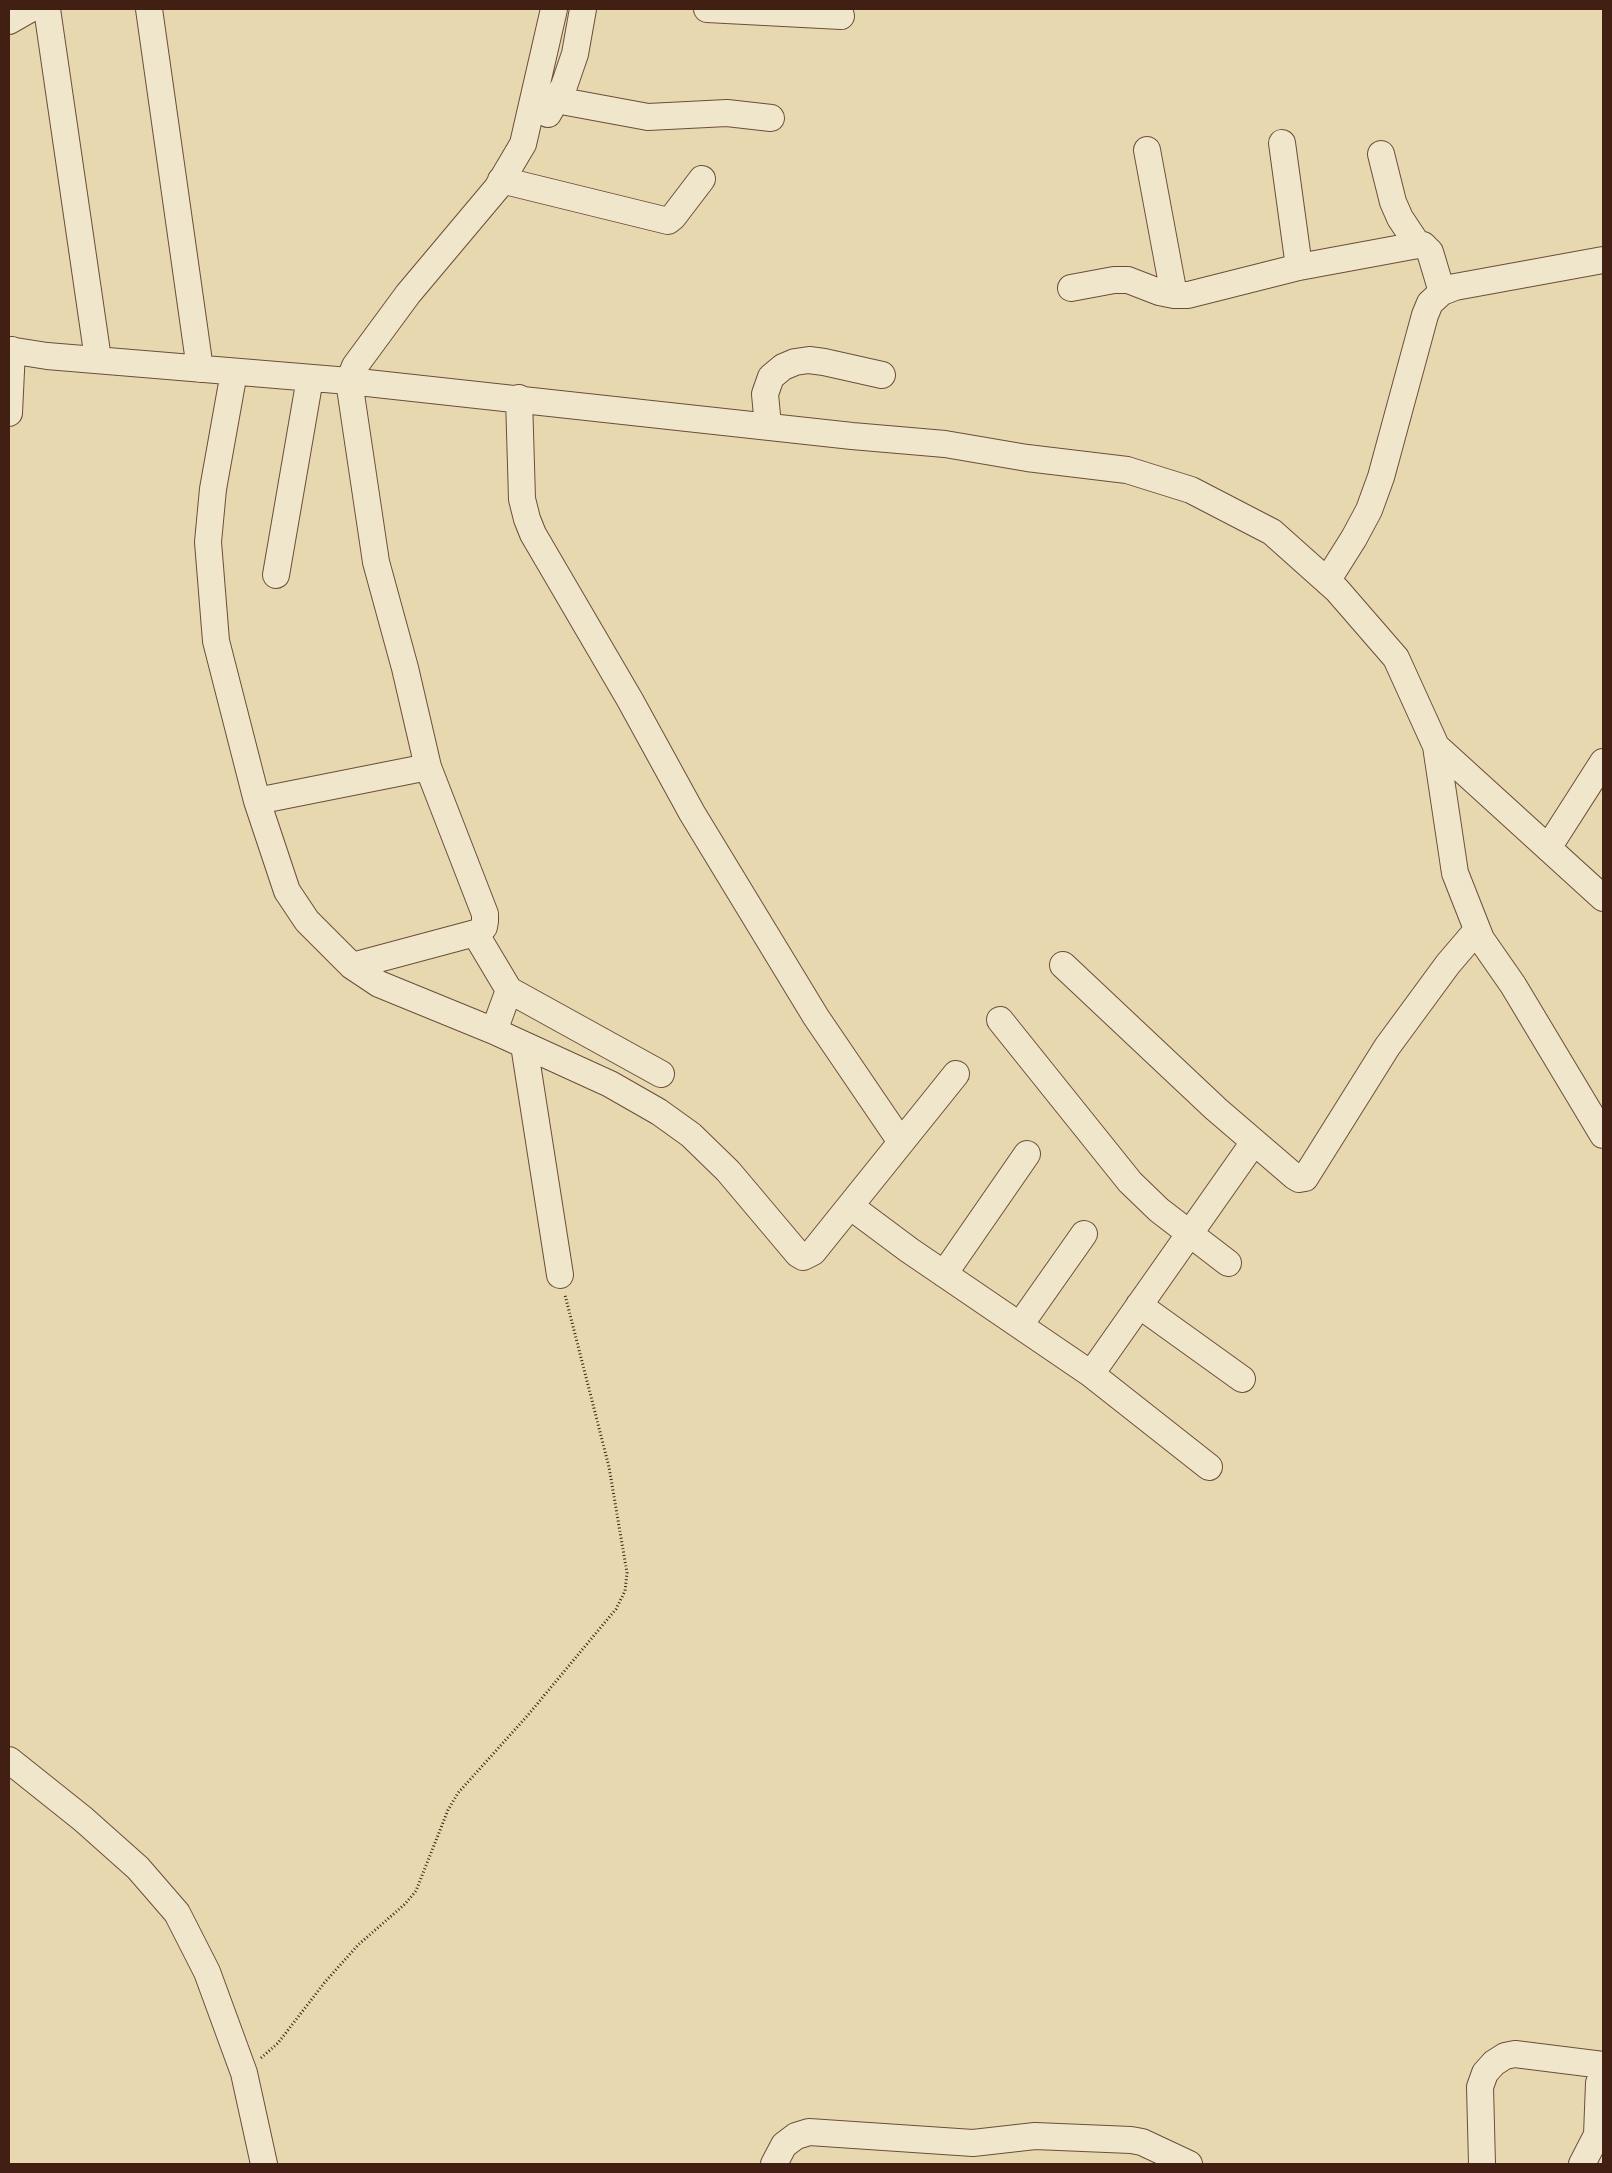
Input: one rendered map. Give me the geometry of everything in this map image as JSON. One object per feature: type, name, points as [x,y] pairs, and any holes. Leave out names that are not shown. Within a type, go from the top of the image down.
[{"type":"street","points":[[9,21],[30,9]]},
{"type":"street","points":[[47,9],[98,359]]},
{"type":"street","points":[[149,9],[200,368]]},
{"type":"street","points":[[523,144],[554,9]]},
{"type":"street","points":[[352,966],[475,933],[484,928],[485,914],[428,766],[405,668],[376,562],[349,381],[355,366],[408,294],[456,238],[501,180],[523,144],[550,112],[564,86],[575,54],[583,9]]},
{"type":"street","points":[[708,9],[841,16]]},
{"type":"street","points":[[556,100],[648,116],[727,113],[771,118]]},
{"type":"street","points":[[1282,143],[1299,267]]},
{"type":"street","points":[[1147,150],[1174,295]]},
{"type":"street","points":[[1381,154],[1393,202],[1400,218],[1418,245]]},
{"type":"street","points":[[501,180],[668,220],[673,217],[702,179]]},
{"type":"street","points":[[1071,288],[1114,280],[1128,280],[1174,295],[1188,295],[1299,267],[1423,245],[1430,252],[1442,292]]},
{"type":"street","points":[[1327,581],[1369,510],[1381,477],[1425,315],[1430,303],[1442,292],[1455,287],[1603,260]]},
{"type":"street","points":[[9,414],[10,350],[47,356],[349,381],[945,444],[1027,458],[1127,470],[1191,490],[1272,532],[1327,581],[1396,658],[1436,746],[1455,873],[1477,930],[1555,1053],[1603,1135]]},
{"type":"street","points":[[768,426],[765,394],[771,377],[783,367],[795,362],[809,360],[882,375]]},
{"type":"street","points":[[234,372],[213,489],[208,542],[216,641],[257,802],[287,891],[307,921],[352,966],[379,984],[494,1031],[610,1084],[659,1112],[691,1135],[728,1171],[798,1254],[803,1257],[813,1252],[956,1074]]},
{"type":"street","points":[[276,575],[310,378]]},
{"type":"street","points":[[518,398],[522,499],[533,534],[630,700],[692,812],[816,1017],[901,1142]]},
{"type":"street","points":[[1436,746],[1603,898]]},
{"type":"street","points":[[1548,848],[1603,762]]},
{"type":"street","points":[[257,802],[428,766]]},
{"type":"street","points":[[1063,965],[1216,1109],[1299,1179],[1305,1178],[1387,1047],[1448,964],[1477,930]]},
{"type":"street","points":[[475,933],[509,990],[661,1074]]},
{"type":"street","points":[[494,1031],[509,990]]},
{"type":"street","points":[[1000,1020],[1130,1182],[1189,1235],[1228,1263]]},
{"type":"street","points":[[524,1045],[560,1275]]},
{"type":"street","points":[[1091,1374],[1254,1142]]},
{"type":"street","points":[[944,1274],[1027,1154]]},
{"type":"street","points":[[850,1206],[944,1274],[1091,1374],[1208,1467]]},
{"type":"street","points":[[1020,1324],[1084,1234]]},
{"type":"street","points":[[1139,1305],[1242,1379]]},
{"type":"street","points":[[9,1760],[83,1819],[138,1868],[177,1913],[207,1972],[244,2073],[264,2164]]},
{"type":"street","points":[[1482,2164],[1480,2087],[1485,2073],[1494,2063],[1505,2056],[1514,2054],[1603,2066]]},
{"type":"street","points":[[1582,2164],[1596,2134],[1599,2083],[1603,2072]]},
{"type":"street","points":[[774,2164],[784,2145],[796,2136],[810,2132],[973,2143],[989,2143],[1035,2136],[1131,2140],[1142,2142],[1189,2164]]},
{"type":"path","points":[[244,2073],[278,2043],[325,1982],[358,1945],[405,1904],[416,1891],[448,1810],[458,1793],[528,1715],[616,1609],[625,1591],[627,1573],[609,1467],[560,1275]]}]
